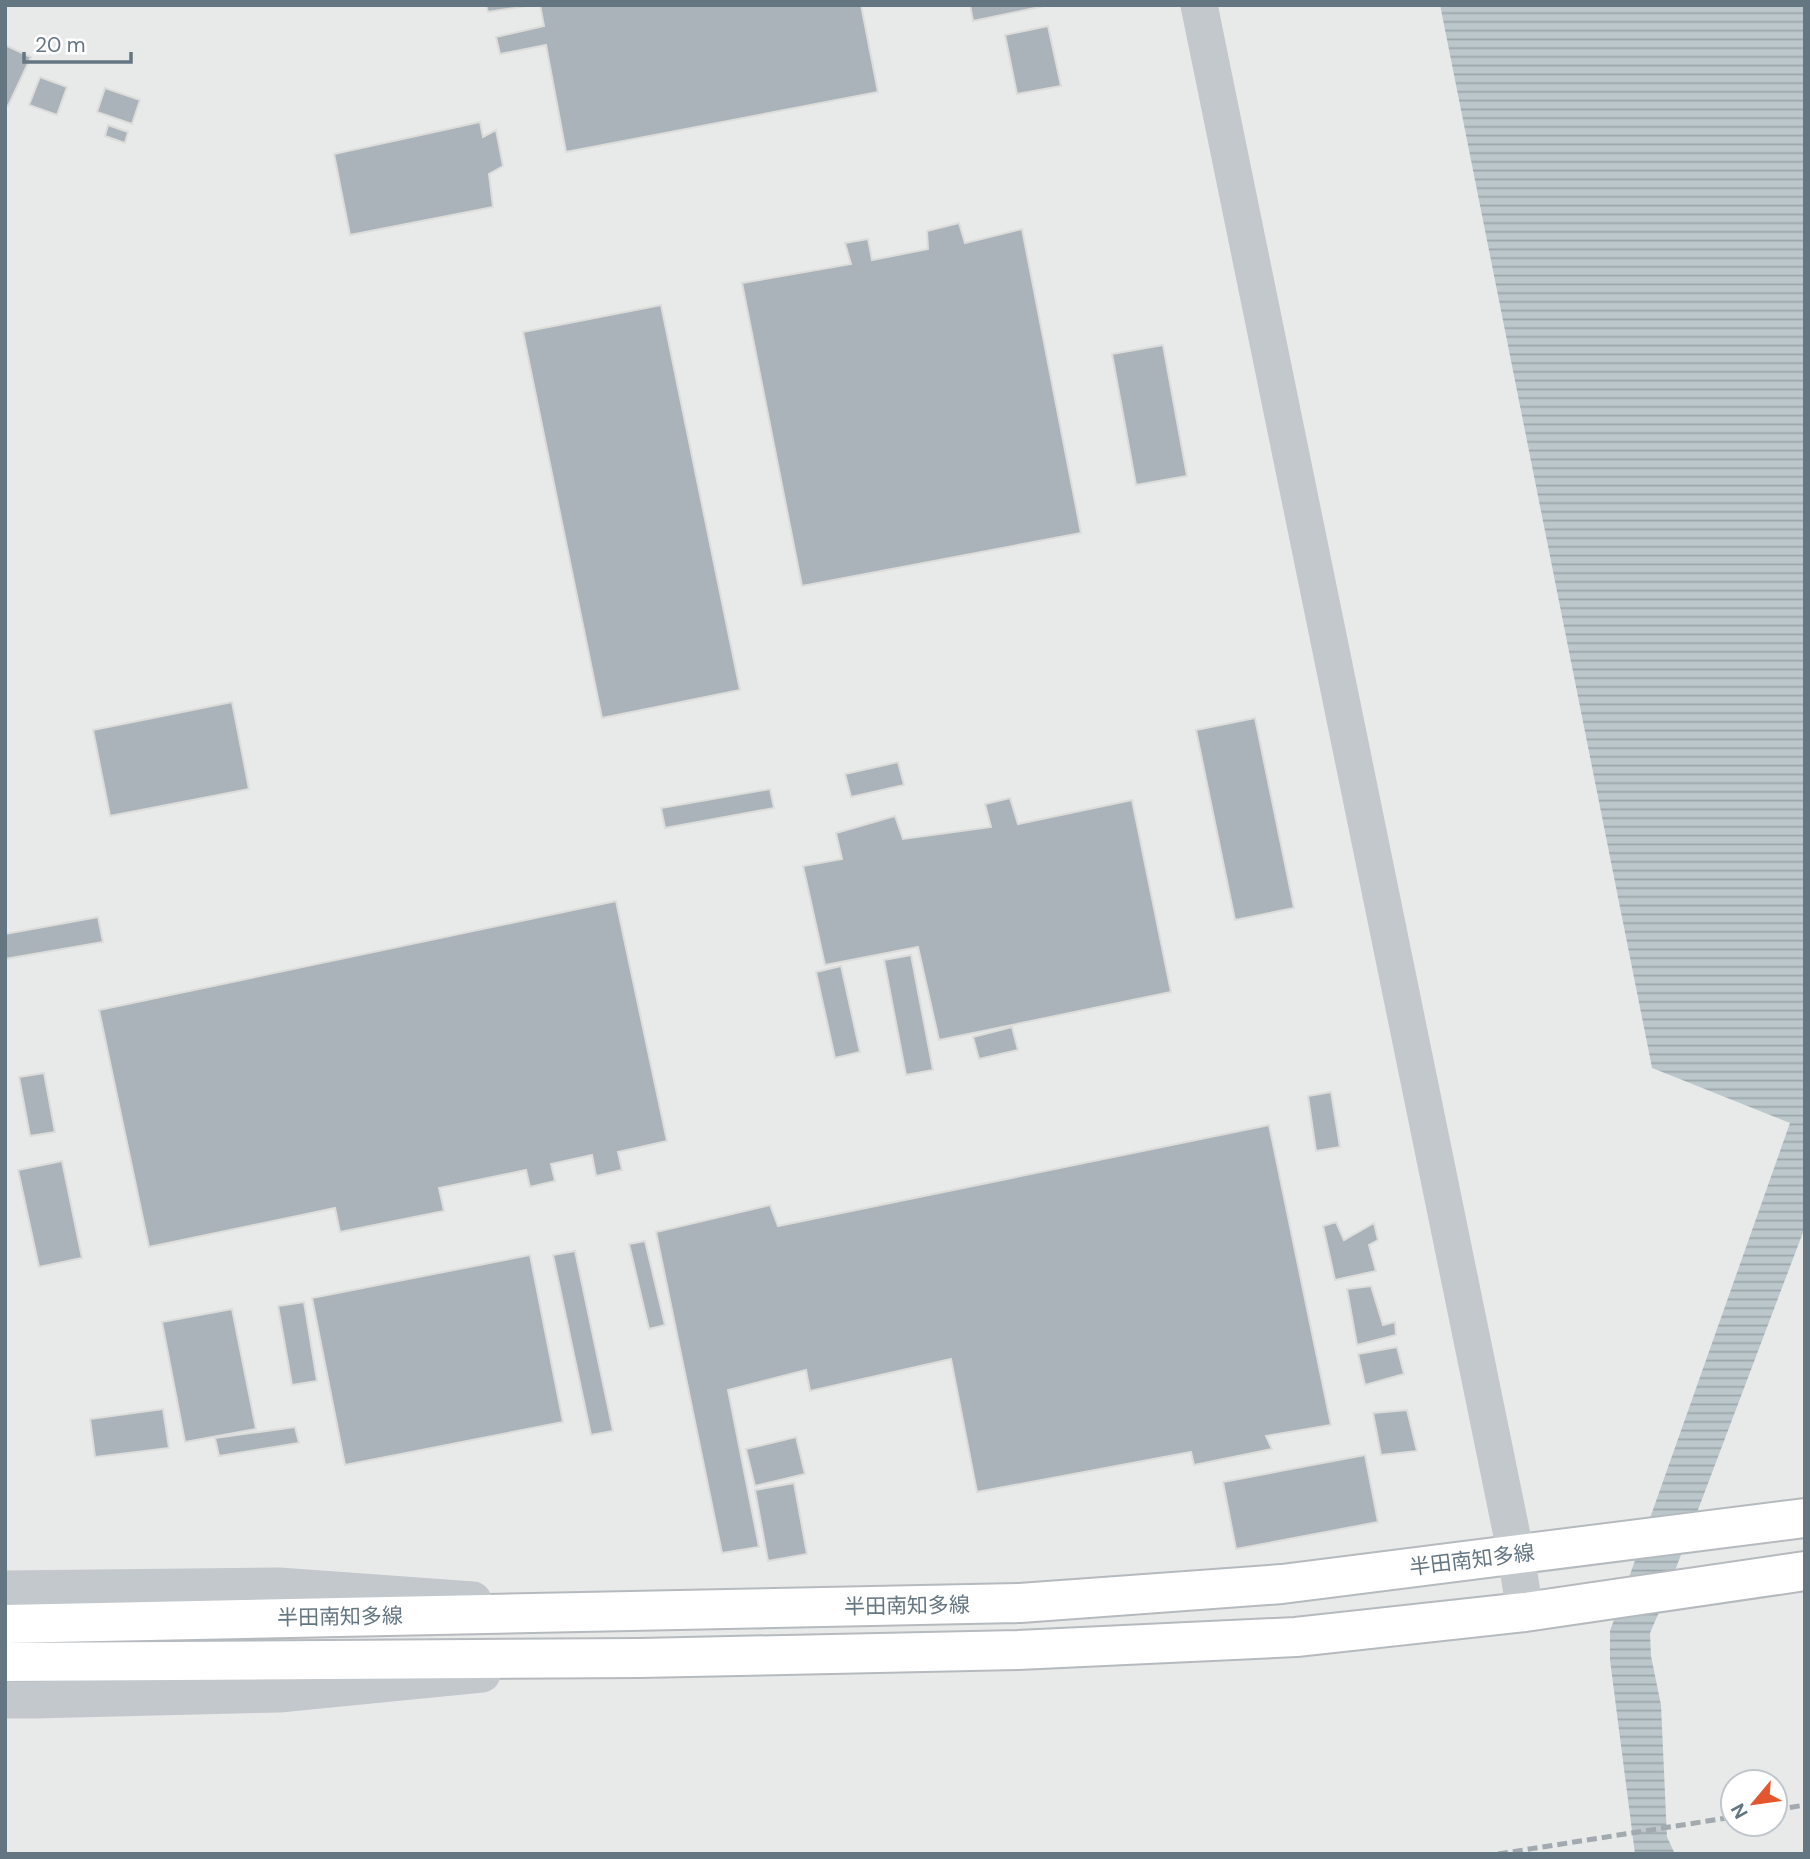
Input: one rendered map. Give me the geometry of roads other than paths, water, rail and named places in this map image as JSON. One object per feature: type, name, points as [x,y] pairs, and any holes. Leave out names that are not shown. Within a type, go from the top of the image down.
[{"type":"main road","name":"半田南知多線","points":[[5,1624],[1020,1603],[1282,1584],[1805,1518]]},
{"type":"main road","name":"半田南知多線","points":[[5,1662],[640,1658],[1018,1650],[1296,1637],[1525,1612],[1805,1571]]},
{"type":"street","points":[[1199,5],[1516,1555],[1525,1612]]},
{"type":"street","points":[[5,1589],[279,1586],[635,1611]]},
{"type":"street","points":[[5,1700],[279,1694],[640,1658]]},
{"type":"railway","points":[[1789,1808],[1805,1805]]},
{"type":"railway","points":[[1498,1854],[1719,1819]]}]
